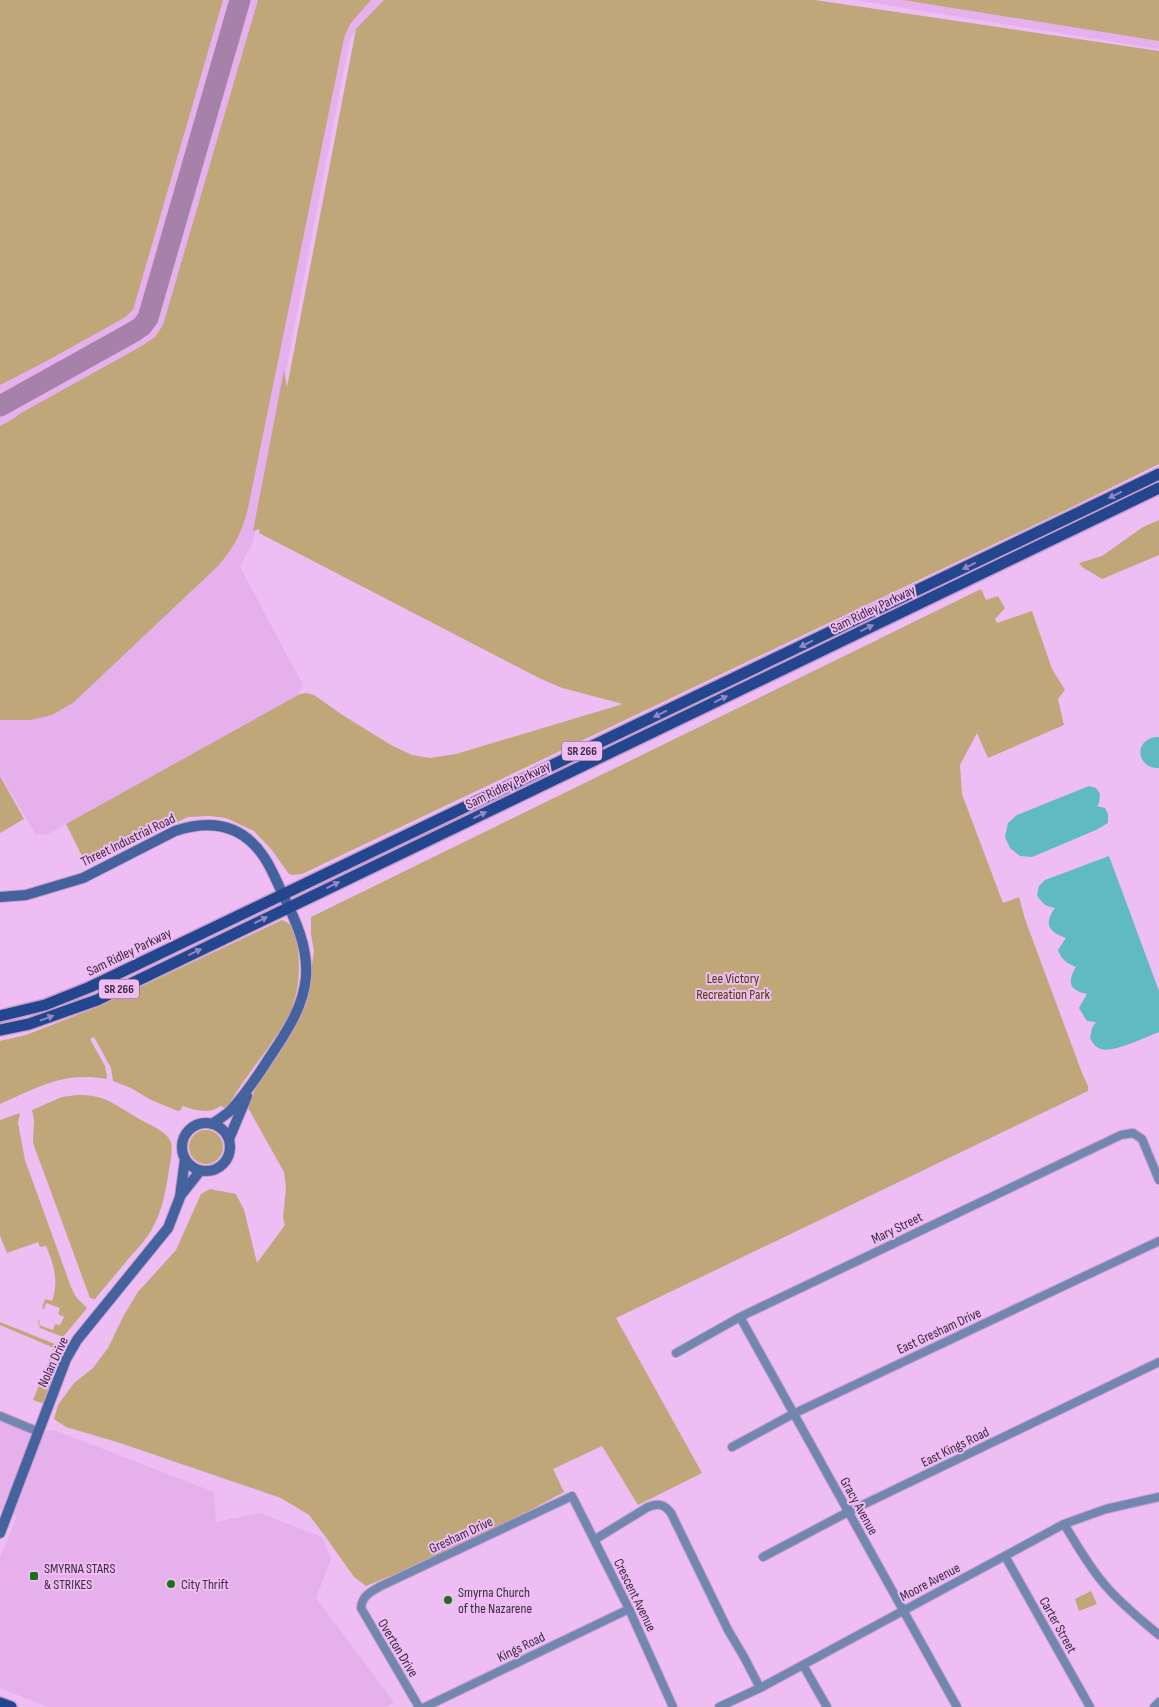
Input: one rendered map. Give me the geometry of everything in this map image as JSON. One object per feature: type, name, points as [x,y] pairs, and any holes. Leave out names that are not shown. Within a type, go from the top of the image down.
[{"type":"main road","name":"Sam Ridley Parkway","points":[[0,1016],[45,1005],[90,988],[1159,474]]},
{"type":"main road","name":"Sam Ridley Parkway","points":[[0,1030],[29,1024],[97,1000],[1159,488]]},
{"type":"main road","points":[[0,1703],[11,1707]]},
{"type":"street","name":"Threet Industrial Road","points":[[0,897],[26,896],[83,878],[175,831],[203,824],[233,830],[248,839],[265,858],[289,906]]},
{"type":"street","points":[[212,1124],[225,1132],[230,1147],[229,1155],[219,1167],[212,1170],[200,1170],[189,1164],[185,1159],[182,1146],[186,1134],[197,1125],[212,1124],[228,1112],[251,1086],[295,1017],[306,979],[306,962],[304,944],[289,906]]},
{"type":"street","points":[[228,1139],[251,1086]]},
{"type":"street","name":"Mary Street","points":[[676,1353],[740,1317],[1115,1138],[1133,1133],[1142,1139],[1159,1180]]},
{"type":"street","name":"Nolan Drive","points":[[0,1533],[66,1358],[72,1347],[164,1234],[171,1222],[180,1197],[185,1159]]},
{"type":"street","name":"Nolan Drive","points":[[180,1197],[200,1170]]},
{"type":"street","name":"East Gresham Drive","points":[[732,1447],[793,1414],[1159,1241]]},
{"type":"street","name":"Gracy Avenue","points":[[740,1317],[957,1707]]},
{"type":"street","name":"East Kings Road","points":[[763,1557],[848,1512],[1159,1362]]},
{"type":"street","points":[[0,1416],[39,1432]]},
{"type":"street","name":"Crescent Avenue","points":[[572,1496],[629,1609],[673,1707]]},
{"type":"street","name":"Gresham Drive","points":[[362,1600],[381,1586],[572,1496]]},
{"type":"street","name":"Moore Avenue","points":[[719,1707],[760,1688],[1064,1524],[1106,1509],[1159,1497]]},
{"type":"street","points":[[594,1540],[648,1507],[656,1504],[668,1508],[728,1630],[760,1688]]},
{"type":"street","points":[[1064,1524],[1104,1585],[1159,1635]]},
{"type":"street","name":"Carter Street","points":[[1005,1556],[1090,1707]]},
{"type":"street","name":"Overton Drive","points":[[362,1600],[361,1608],[419,1707]]},
{"type":"street","name":"Kings Road","points":[[424,1707],[629,1609]]},
{"type":"street","points":[[803,1665],[827,1707]]},
{"type":"street","points":[[1154,1707],[1159,1702]]},
{"type":"shaded area","points":[[0,0],[387,0],[350,38],[253,542],[240,567],[303,685],[297,696],[48,834],[36,835],[0,774]]},
{"type":"shaded area","points":[[854,0],[1159,0],[1159,49]]},
{"type":"shaded area","points":[[1155,737],[1159,737],[1159,768],[1146,764],[1140,754],[1143,744]]},
{"type":"shaded area","points":[[1089,786],[1096,788],[1100,794],[1097,806],[1105,808],[1108,814],[1108,823],[1032,857],[1020,856],[1010,848],[1005,837],[1008,823],[1017,815]]},
{"type":"shaded area","points":[[1109,856],[1159,991],[1159,1032],[1130,1044],[1106,1050],[1096,1046],[1090,1038],[1092,1028],[1096,1022],[1087,1021],[1079,1008],[1087,994],[1076,990],[1071,985],[1071,977],[1076,967],[1065,961],[1058,950],[1066,938],[1055,933],[1050,927],[1049,919],[1055,908],[1044,904],[1037,895],[1039,886],[1045,880]]},
{"type":"shaded area","points":[[0,1422],[29,1433],[54,1430],[214,1492],[216,1522],[260,1513],[322,1537],[331,1559],[316,1598],[394,1702],[386,1707],[47,1707],[0,1688],[0,1558],[17,1516],[0,1510]]},
{"type":"green space","points":[[0,0],[223,0],[133,310],[124,318],[0,385]]},
{"type":"green space","points":[[258,0],[371,0],[350,24],[344,38],[247,513],[236,541],[218,566],[74,702],[52,715],[31,720],[0,720],[0,426],[140,347],[155,337],[163,325]]},
{"type":"green space","points":[[384,0],[815,0],[1159,51],[1159,464],[302,874],[289,874],[271,849],[254,831],[226,818],[210,816],[188,817],[94,863],[84,860],[66,824],[300,694],[314,695],[391,745],[412,755],[430,758],[456,754],[623,704],[562,688],[539,678],[259,533],[260,529],[253,531],[284,370],[287,387],[356,29]]},
{"type":"green space","points":[[903,0],[1159,0],[1159,41]]},
{"type":"green space","points":[[1159,520],[1159,555],[1102,579],[1082,567],[1079,563],[1102,556],[1143,527]]},
{"type":"green space","name":"Lee Victory Recreation Park","points":[[981,589],[986,600],[998,596],[1005,608],[995,619],[997,623],[1032,611],[1052,669],[1065,690],[1058,699],[1064,725],[988,758],[977,733],[960,765],[962,794],[1003,903],[1019,897],[1025,919],[1088,1086],[1088,1091],[616,1318],[702,1473],[638,1505],[602,1446],[553,1469],[564,1492],[466,1542],[366,1586],[354,1577],[309,1515],[281,1498],[120,1443],[66,1427],[54,1419],[58,1405],[74,1383],[93,1368],[108,1348],[138,1292],[176,1250],[201,1194],[210,1189],[236,1194],[244,1210],[257,1263],[285,1225],[283,1218],[286,1188],[284,1172],[247,1106],[310,979],[314,951],[311,917]]},
{"type":"green space","points":[[0,776],[24,819],[0,833]]},
{"type":"green space","points":[[282,920],[289,923],[295,932],[297,940],[299,971],[295,998],[284,1024],[226,1109],[221,1106],[216,1109],[202,1111],[182,1106],[181,1110],[178,1111],[113,1081],[111,1068],[94,1037],[90,1039],[105,1066],[106,1079],[77,1077],[51,1082],[0,1104],[0,1041],[26,1035],[100,1006]]},
{"type":"green space","points":[[77,1095],[95,1096],[114,1104],[164,1133],[170,1140],[172,1147],[164,1198],[154,1225],[143,1243],[95,1299],[90,1298],[33,1143],[34,1120],[32,1110],[62,1097]]},
{"type":"green space","points":[[20,1113],[18,1123],[25,1160],[71,1287],[76,1297],[87,1308],[63,1337],[40,1328],[38,1323],[40,1318],[39,1325],[53,1330],[55,1324],[60,1325],[64,1317],[58,1314],[60,1308],[46,1303],[44,1309],[42,1309],[45,1299],[52,1301],[55,1287],[53,1266],[46,1246],[40,1247],[38,1242],[7,1253],[0,1236],[0,1120]]},
{"type":"green space","points":[[206,1130],[218,1135],[223,1147],[218,1159],[206,1164],[194,1159],[189,1147],[194,1135]]},
{"type":"green space","points":[[0,1322],[55,1344],[64,1352],[44,1402],[33,1400],[54,1348],[0,1325]]},
{"type":"green space","points":[[1091,1591],[1097,1604],[1079,1611],[1075,1599]]},
{"type":"taxiway","points":[[0,406],[135,331],[148,318],[240,0]]},
{"type":"place","name":"SMYRNA STARS & STRIKES","points":[[34,1576]]},
{"type":"place","name":"City Thrift","points":[[171,1584]]},
{"type":"place","name":"Smyrna Church of the Nazarene","points":[[448,1600]]}]
